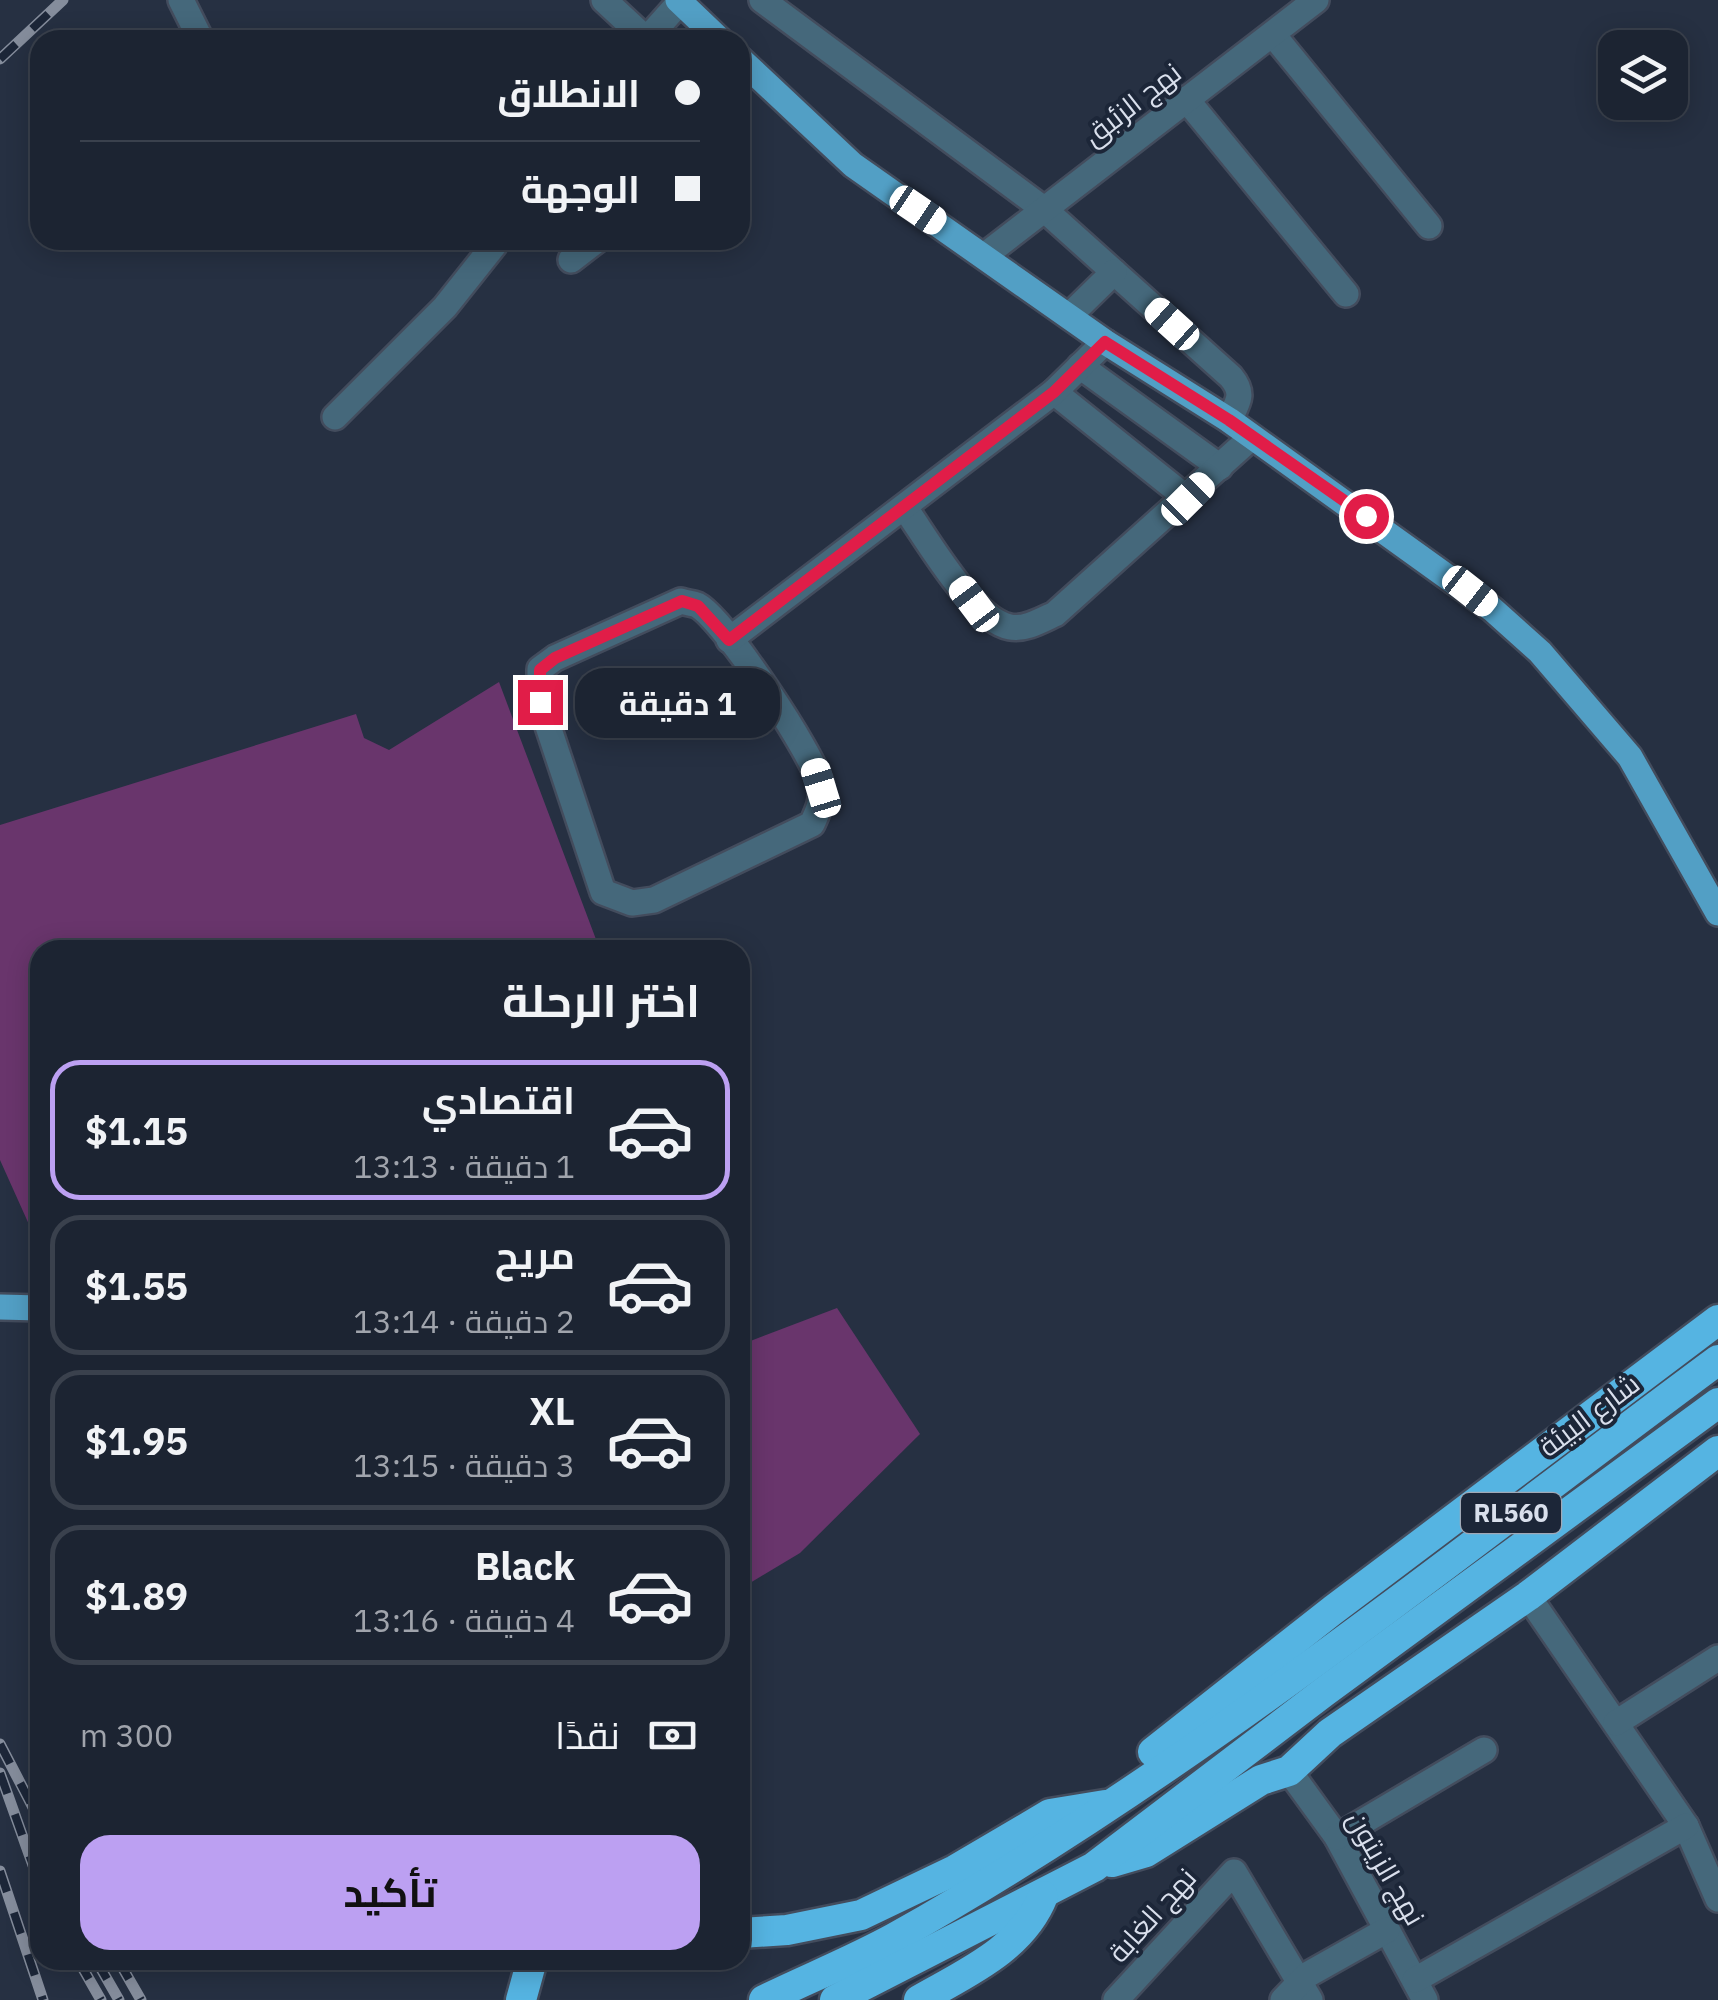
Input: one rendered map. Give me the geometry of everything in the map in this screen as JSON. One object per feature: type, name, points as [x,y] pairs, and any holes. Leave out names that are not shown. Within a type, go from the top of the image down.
[{"type":"highway","points":[[750,1932],[787,1930],[861,1915],[940,1878],[1050,1814],[1124,1795],[1160,1744],[1718,1320]]},
{"type":"highway","name":"شارع البيئة","points":[[1124,1795],[1718,1360]]},
{"type":"highway","name":"RL560","points":[[834,2000],[915,1962],[1094,1867],[1324,1692],[1718,1403]]},
{"type":"highway","points":[[1094,1867],[1146,1852],[1261,1780],[1289,1771],[1330,1733],[1528,1596],[1718,1451]]},
{"type":"highway","name":"RL560","points":[[764,2000],[891,1940],[1124,1795]]},
{"type":"highway","points":[[919,2000],[1012,1944],[1036,1913],[1043,1896]]},
{"type":"highway","points":[[521,2000],[529,1970]]},
{"type":"main road","points":[[679,1],[709,30]]},
{"type":"main road","points":[[750,68],[852,165],[1105,342],[1229,420],[1424,556],[1540,652],[1630,757],[1718,914]]},
{"type":"main road","points":[[0,1307],[30,1308]]},
{"type":"street","points":[[180,0],[195,30]]},
{"type":"street","points":[[604,0],[645,30]]},
{"type":"street","points":[[762,0],[1044,210],[1114,272],[1240,388],[1241,398],[1229,420]]},
{"type":"street","name":"نهج الزئبق","points":[[984,256],[1316,0]]},
{"type":"street","points":[[659,30],[679,1]]},
{"type":"street","points":[[1274,36],[1429,226]]},
{"type":"street","points":[[1186,99],[1346,294]]},
{"type":"street","points":[[336,417],[445,307],[491,250]]},
{"type":"street","points":[[570,260],[584,250]]},
{"type":"street","points":[[1069,316],[1114,272]]},
{"type":"street","points":[[729,640],[1054,392],[1105,342]]},
{"type":"street","points":[[1080,366],[1220,468]]},
{"type":"street","points":[[1054,392],[1188,499]]},
{"type":"street","points":[[906,508],[974,604],[1008,627],[1023,628],[1055,614],[1188,499],[1252,437]]},
{"type":"street","points":[[682,601],[698,606],[729,640],[804,746],[821,788],[820,807],[812,824],[654,900],[632,903],[613,898],[603,892],[540,702],[540,670],[555,658],[682,601]]},
{"type":"street","points":[[1528,1596],[1686,1826],[1709,1848],[1718,1899]]},
{"type":"street","points":[[1616,1724],[1718,1658]]},
{"type":"street","points":[[1337,1837],[1484,1750]]},
{"type":"street","name":"نهج الزيتون","points":[[1289,1771],[1337,1837],[1420,1990]]},
{"type":"street","points":[[1420,1990],[1686,1826]]},
{"type":"street","name":"نهج الغابة","points":[[1116,2000],[1234,1872],[1305,1990]]},
{"type":"street","points":[[1282,2000],[1305,1990],[1388,1930]]},
{"type":"shaded area","points":[[499,682],[596,940],[30,940],[30,1227],[0,1160],[0,825],[356,714],[364,738],[389,750]]},
{"type":"shaded area","points":[[837,1308],[920,1434],[800,1553],[750,1583],[750,1341]]},
{"type":"railway","points":[[31,30],[63,0]]},
{"type":"railway","points":[[0,59],[30,31]]},
{"type":"railway","points":[[0,1744],[30,1802]]},
{"type":"railway","points":[[0,1773],[30,1857]]},
{"type":"railway","points":[[0,1871],[30,1961]]},
{"type":"railway","points":[[33,1970],[43,2000]]},
{"type":"railway","points":[[84,1970],[101,2000]]},
{"type":"railway","points":[[102,1970],[119,2000]]},
{"type":"railway","points":[[124,1970],[141,2000]]},
{"type":"route","points":[[540,702],[540,670],[555,658],[682,601],[698,606],[729,640],[1054,392],[1105,342],[1229,420],[1366,516]]}]
